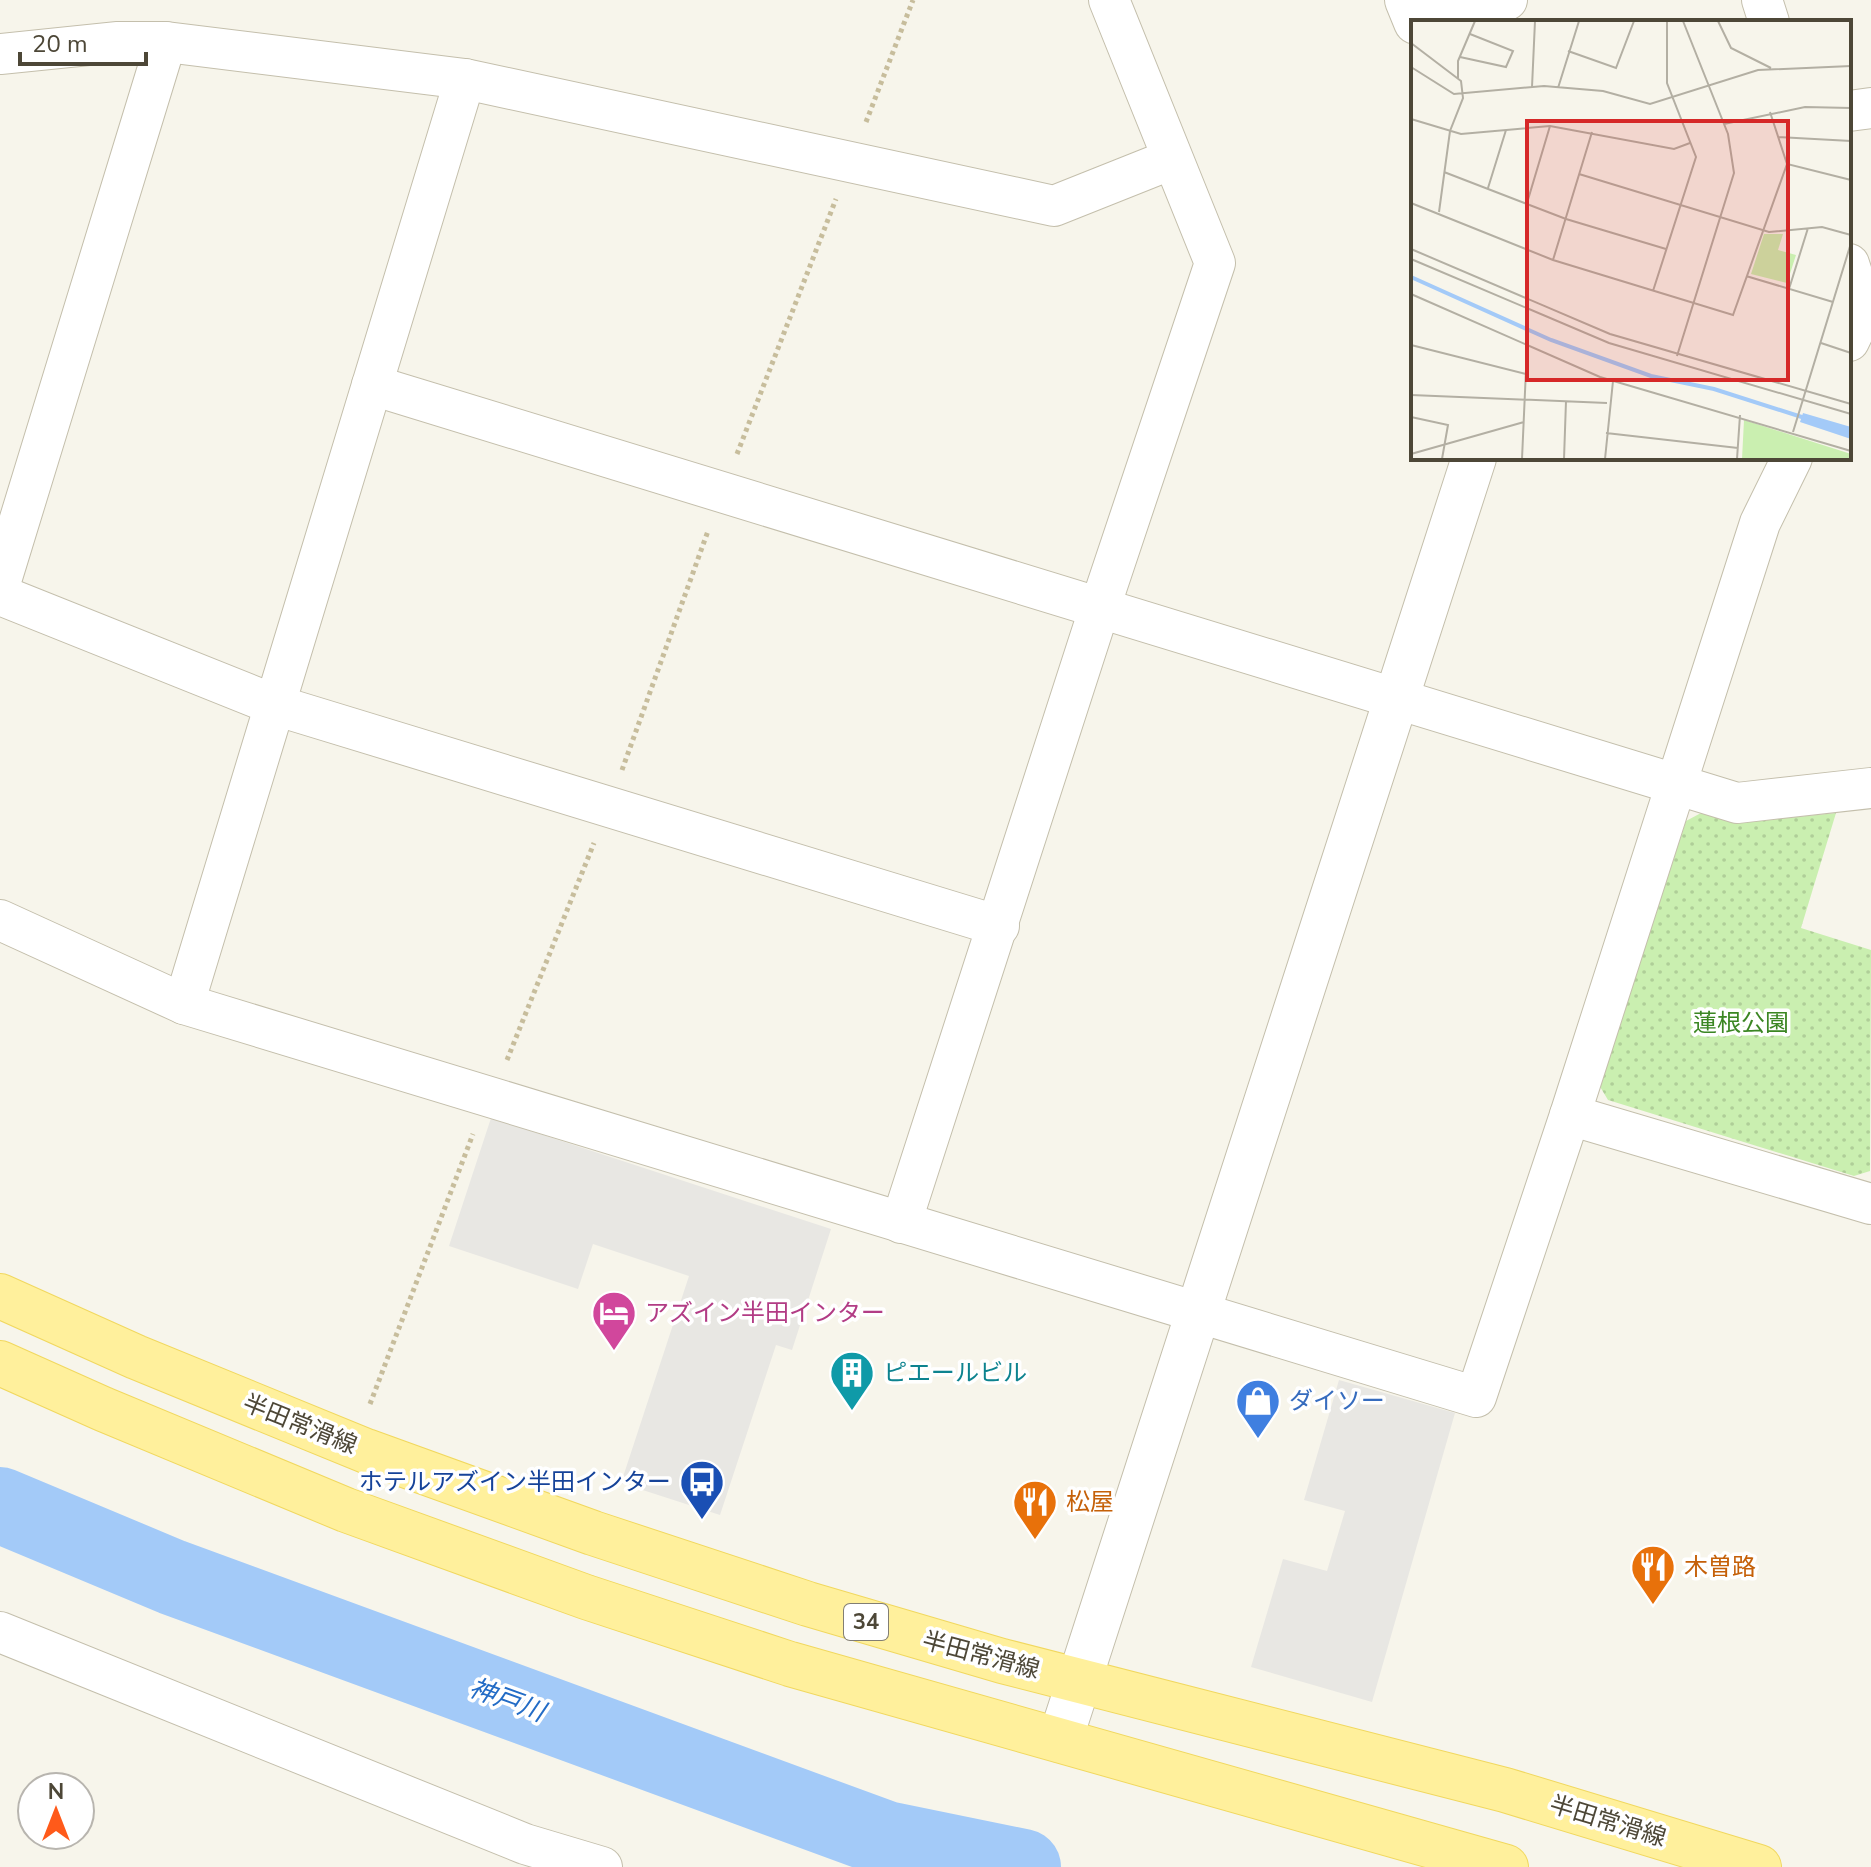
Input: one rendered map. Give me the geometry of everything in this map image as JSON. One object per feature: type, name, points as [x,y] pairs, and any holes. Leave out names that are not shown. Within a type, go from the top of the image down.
[{"type":"main road","name":"半田常滑線","points":[[0,1296],[136,1357],[366,1451],[593,1533],[808,1604],[1078,1681],[1505,1790],[1759,1867]]},
{"type":"main road","points":[[0,1363],[346,1510],[586,1597],[790,1664],[1506,1867]]},
{"type":"street","points":[[901,1223],[1215,263],[1109,0]]},
{"type":"street","points":[[1407,0],[1417,20]]},
{"type":"street","points":[[1426,20],[1507,0]]},
{"type":"street","points":[[1762,0],[1768,20]]},
{"type":"street","points":[[0,54],[118,42],[166,42],[465,79],[1054,206],[1172,159]]},
{"type":"street","points":[[0,584],[166,42]]},
{"type":"street","points":[[184,1004],[465,79]]},
{"type":"street","points":[[1851,111],[1871,108]]},
{"type":"street","points":[[1851,274],[1861,321]]},
{"type":"street","points":[[372,385],[1737,803],[1871,788]]},
{"type":"street","points":[[1060,1740],[1473,460]]},
{"type":"street","points":[[0,920],[184,1004],[1476,1397],[1760,523],[1791,460]]},
{"type":"street","points":[[0,595],[275,705],[999,926]]},
{"type":"street","points":[[1570,1115],[1871,1204]]},
{"type":"street","points":[[0,1632],[525,1844],[602,1867]]},
{"type":"path","points":[[370,1404],[487,1095],[499,1082],[608,806],[722,493],[913,0]]},
{"type":"green space","name":"蓮根公園","points":[[1701,813],[1735,823],[1836,813],[1801,928],[1871,950],[1870,1171],[1854,1176],[1608,1100],[1599,1085],[1686,821]]},
{"type":"shaded area","points":[[491,1118],[831,1229],[792,1350],[776,1345],[720,1515],[621,1483],[689,1276],[593,1244],[578,1289],[449,1246]]},
{"type":"shaded area","points":[[1339,1380],[1455,1413],[1372,1702],[1251,1667],[1283,1559],[1327,1571],[1345,1511],[1304,1500]]},
{"type":"waterway","name":"神戸川","points":[[0,1505],[172,1577],[886,1839],[1023,1867]]},
{"type":"place","name":"アズイン半田インター","points":[[614,1352]]},
{"type":"place","name":"ピエールビル","points":[[852,1412]]},
{"type":"place","name":"ダイソー","points":[[1258,1440]]},
{"type":"place","name":"ホテルアズイン半田インター","points":[[702,1521]]},
{"type":"place","name":"松屋","points":[[1035,1541]]},
{"type":"place","name":"木曽路","points":[[1653,1606]]}]
